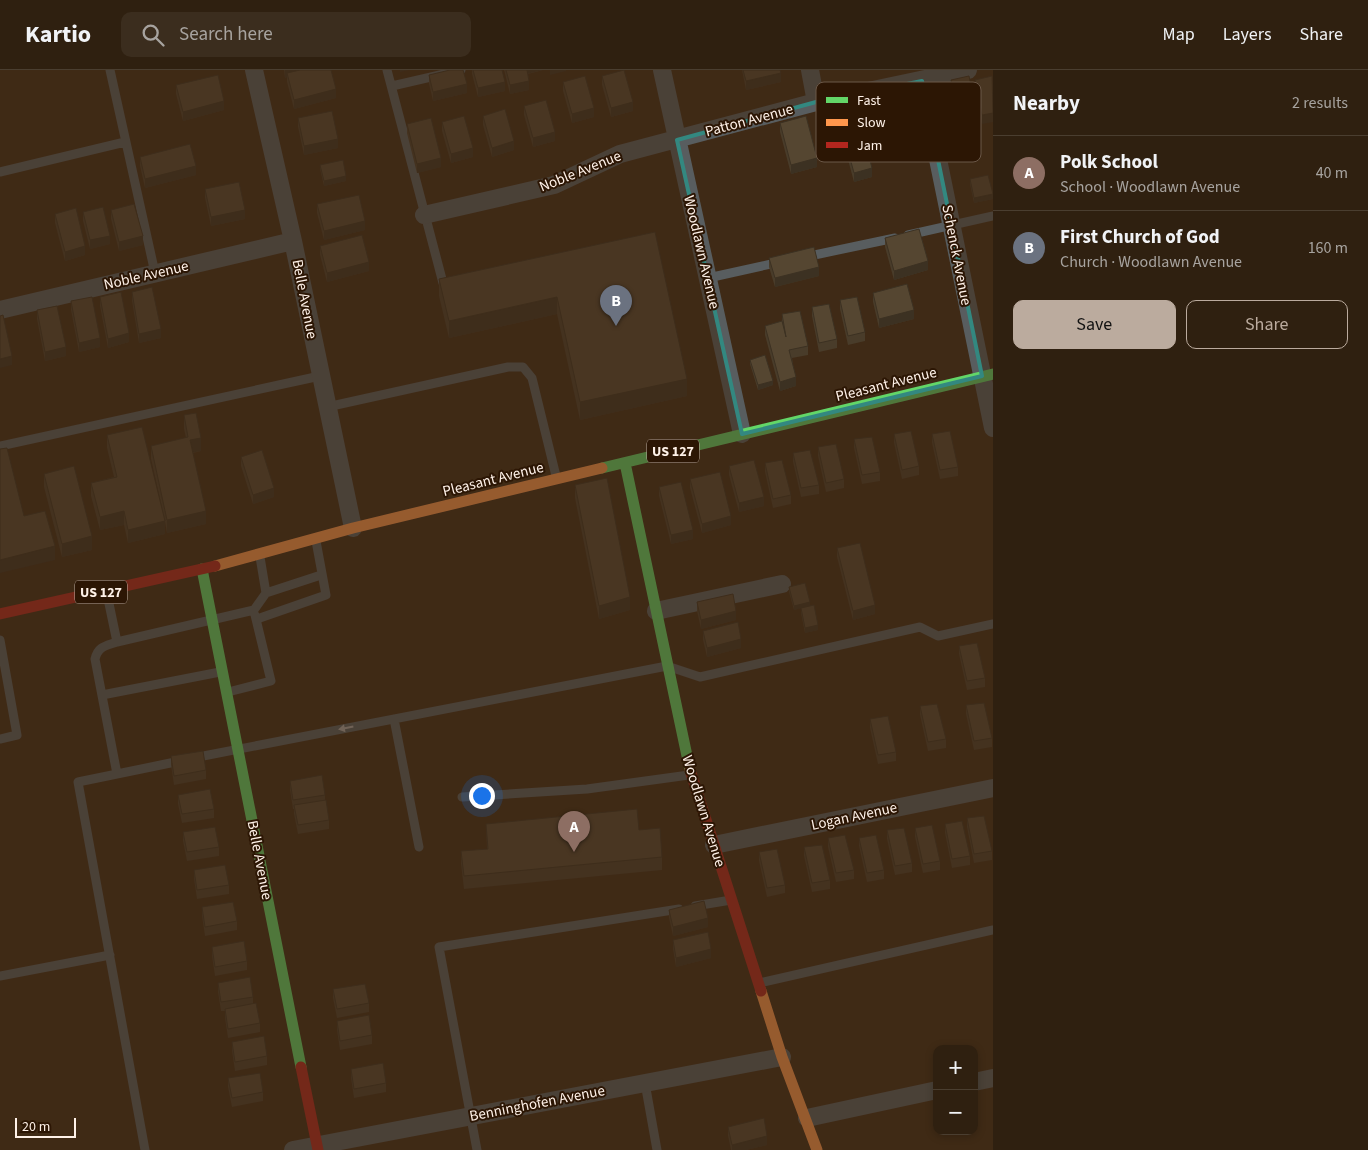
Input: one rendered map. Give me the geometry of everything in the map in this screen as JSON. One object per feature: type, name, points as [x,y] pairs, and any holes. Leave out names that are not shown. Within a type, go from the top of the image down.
[{"type":"street","name":"Belle Avenue","points":[[254,70],[293,241],[353,528]]},
{"type":"street","name":"Woodlawn Avenue","points":[[662,70],[742,434]]},
{"type":"street","points":[[810,70],[816,102]]},
{"type":"street","name":"Patton Avenue","points":[[917,82],[949,72],[968,70]]},
{"type":"street","name":"Patton Avenue","points":[[677,140],[816,102]]},
{"type":"street","name":"Noble Avenue","points":[[424,215],[554,185],[620,154],[677,140]]},
{"type":"street","name":"Schenck Avenue","points":[[938,162],[951,226],[988,375],[993,428]]},
{"type":"street","name":"Noble Avenue","points":[[0,310],[293,241]]},
{"type":"street","name":"Pleasant Avenue","points":[[0,614],[202,569],[353,528],[988,375]]},
{"type":"street","name":"Woodlawn Avenue","points":[[625,463],[686,756],[782,1056],[817,1150]]},
{"type":"street","name":"Belle Avenue","points":[[202,569],[318,1148]]},
{"type":"street","points":[[656,611],[782,584]]},
{"type":"street","name":"Logan Avenue","points":[[714,845],[993,788]]},
{"type":"street","name":"Benninghofen Avenue","points":[[292,1150],[318,1148],[471,1116],[782,1056]]},
{"type":"street","points":[[978,1081],[993,1078]]},
{"type":"street","points":[[806,1118],[933,1091]]},
{"type":"lane","points":[[110,70],[155,273]]},
{"type":"lane","points":[[388,70],[442,282]]},
{"type":"lane","points":[[392,86],[462,70]]},
{"type":"lane","points":[[0,172],[125,142]]},
{"type":"lane","points":[[796,259],[993,216]]},
{"type":"lane","points":[[708,278],[786,261]]},
{"type":"lane","points":[[327,407],[508,367],[523,367],[532,378],[557,479]]},
{"type":"lane","points":[[0,446],[320,376]]},
{"type":"lane","points":[[256,619],[326,595],[315,538]]},
{"type":"lane","points":[[259,554],[266,593]]},
{"type":"lane","points":[[117,774],[95,659],[97,652],[102,647],[254,610],[266,593],[321,575]]},
{"type":"lane","points":[[106,590],[118,642]]},
{"type":"lane","points":[[227,693],[271,680],[254,610]]},
{"type":"lane","points":[[145,1150],[78,782],[667,666],[700,677],[920,627],[938,636],[993,624]]},
{"type":"lane","points":[[0,640],[1,655],[17,735],[0,739]]},
{"type":"lane","points":[[102,695],[223,671]]},
{"type":"lane","points":[[394,719],[419,847]]},
{"type":"lane","points":[[462,797],[587,788],[692,774]]},
{"type":"lane","points":[[477,1150],[439,948],[732,900]]},
{"type":"lane","points":[[758,983],[993,930]]},
{"type":"lane","points":[[0,976],[110,955]]},
{"type":"lane","points":[[645,1083],[658,1150]]},
{"type":"highlighted area","points":[[922,81],[982,376],[742,434],[677,140],[816,102]]},
{"type":"building","points":[[300,70],[331,70],[336,89],[294,100],[287,73]]},
{"type":"building","points":[[450,70],[463,70],[467,84],[433,92],[429,75]]},
{"type":"building","points":[[473,70],[502,70],[505,82],[478,88]]},
{"type":"building","points":[[506,70],[527,70],[529,81],[510,85]]},
{"type":"building","points":[[624,70],[633,102],[611,108],[602,76]]},
{"type":"building","points":[[743,70],[780,70],[781,73],[746,81]]},
{"type":"building","points":[[218,75],[224,101],[183,112],[176,85]]},
{"type":"building","points":[[585,76],[594,108],[572,114],[563,82]]},
{"type":"building","points":[[969,76],[970,82],[951,82],[951,80]]},
{"type":"building","points":[[992,76],[993,113],[982,115],[981,82],[975,82],[975,80]]},
{"type":"building","points":[[546,100],[555,132],[533,138],[524,106]]},
{"type":"building","points":[[505,109],[514,141],[492,148],[483,116]]},
{"type":"building","points":[[332,111],[338,139],[304,146],[298,118]]},
{"type":"building","points":[[464,116],[473,148],[451,154],[442,122]]},
{"type":"building","points":[[806,116],[816,158],[791,165],[780,123]]},
{"type":"building","points":[[431,118],[441,158],[417,164],[407,124]]},
{"type":"building","points":[[190,144],[196,166],[145,179],[140,157]]},
{"type":"building","points":[[343,160],[346,176],[324,181],[320,165]]},
{"type":"building","points":[[851,162],[870,162],[872,168],[854,173]]},
{"type":"building","points":[[988,175],[993,194],[974,198],[970,179]]},
{"type":"building","points":[[239,182],[245,210],[211,217],[205,189]]},
{"type":"building","points":[[359,195],[365,221],[324,231],[317,204]]},
{"type":"building","points":[[134,204],[143,236],[119,242],[111,210]]},
{"type":"building","points":[[103,207],[110,236],[90,240],[83,212]]},
{"type":"building","points":[[76,208],[85,246],[65,252],[55,214]]},
{"type":"building","points":[[919,229],[928,261],[894,271],[885,238]]},
{"type":"building","points":[[655,232],[687,379],[580,402],[557,297],[449,321],[439,279]]},
{"type":"building","points":[[362,235],[369,262],[327,273],[320,246]]},
{"type":"building","points":[[814,247],[819,267],[775,278],[769,258]]},
{"type":"building","points":[[907,284],[914,310],[879,319],[873,293]]},
{"type":"building","points":[[152,287],[161,329],[139,334],[132,292]]},
{"type":"building","points":[[121,292],[129,333],[108,339],[100,297]]},
{"type":"building","points":[[92,297],[100,338],[79,343],[71,301]]},
{"type":"building","points":[[857,297],[865,332],[848,336],[840,300]]},
{"type":"building","points":[[829,304],[837,339],[819,343],[812,307]]},
{"type":"building","points":[[57,306],[66,347],[45,352],[37,310]]},
{"type":"building","points":[[800,311],[808,346],[789,350],[796,377],[780,382],[765,326],[782,321],[786,337],[782,314]]},
{"type":"building","points":[[3,315],[12,356],[0,359],[0,316]]},
{"type":"building","points":[[765,355],[773,381],[758,385],[750,360]]},
{"type":"building","points":[[196,413],[201,438],[190,440],[206,511],[167,520],[151,446],[188,437],[184,415]]},
{"type":"building","points":[[142,427],[165,521],[128,530],[124,511],[100,517],[91,483],[117,477],[107,435]]},
{"type":"building","points":[[911,431],[919,466],[902,470],[894,434]]},
{"type":"building","points":[[950,431],[958,467],[940,470],[932,434]]},
{"type":"building","points":[[872,437],[880,472],[862,475],[854,439]]},
{"type":"building","points":[[836,444],[844,479],[826,483],[818,447]]},
{"type":"building","points":[[7,448],[24,516],[45,511],[55,546],[0,560],[0,449]]},
{"type":"building","points":[[262,450],[274,488],[253,495],[241,457]]},
{"type":"building","points":[[810,450],[819,485],[801,488],[793,453]]},
{"type":"building","points":[[754,460],[764,497],[739,503],[729,466]]},
{"type":"building","points":[[782,460],[791,495],[773,499],[765,463]]},
{"type":"building","points":[[74,466],[92,536],[62,544],[44,474]]},
{"type":"building","points":[[720,472],[731,516],[702,524],[690,479]]},
{"type":"building","points":[[607,478],[630,597],[599,606],[575,485]]},
{"type":"building","points":[[681,482],[693,530],[671,535],[659,487]]},
{"type":"building","points":[[860,543],[875,605],[853,611],[837,548]]},
{"type":"building","points":[[805,583],[810,602],[794,606],[789,587]]},
{"type":"building","points":[[733,594],[736,611],[701,620],[697,602]]},
{"type":"building","points":[[814,605],[818,625],[805,628],[801,608]]},
{"type":"building","points":[[738,622],[741,639],[707,648],[703,631]]},
{"type":"building","points":[[977,643],[985,678],[967,681],[959,646]]},
{"type":"building","points":[[984,703],[992,738],[974,741],[966,705]]},
{"type":"building","points":[[937,704],[946,739],[928,742],[920,706]]},
{"type":"building","points":[[888,716],[896,752],[878,755],[870,719]]},
{"type":"building","points":[[203,751],[206,770],[174,776],[171,756]]},
{"type":"building","points":[[322,775],[325,795],[293,800],[290,781]]},
{"type":"building","points":[[210,789],[214,809],[182,814],[178,795]]},
{"type":"building","points":[[326,800],[329,820],[298,825],[294,805]]},
{"type":"building","points":[[637,809],[639,830],[660,828],[662,857],[464,876],[461,851],[488,849],[486,824]]},
{"type":"building","points":[[984,816],[992,851],[974,854],[967,818]]},
{"type":"building","points":[[962,821],[970,856],[952,859],[945,824]]},
{"type":"building","points":[[932,825],[940,861],[923,864],[915,828]]},
{"type":"building","points":[[215,827],[219,847],[187,852],[183,832]]},
{"type":"building","points":[[904,828],[912,863],[895,866],[887,830]]},
{"type":"building","points":[[845,835],[854,870],[836,873],[828,838]]},
{"type":"building","points":[[876,835],[884,870],[867,873],[859,838]]},
{"type":"building","points":[[822,845],[830,880],[812,883],[804,847]]},
{"type":"building","points":[[777,849],[785,885],[767,888],[759,852]]},
{"type":"building","points":[[225,865],[229,885],[197,890],[194,870]]},
{"type":"building","points":[[704,901],[708,918],[673,927],[669,910]]},
{"type":"building","points":[[233,902],[237,921],[205,927],[202,907]]},
{"type":"building","points":[[708,932],[711,949],[676,958],[673,940]]},
{"type":"building","points":[[244,941],[247,961],[215,967],[212,947]]},
{"type":"building","points":[[250,977],[253,997],[221,1002],[218,983]]},
{"type":"building","points":[[365,984],[369,1003],[337,1009],[333,989]]},
{"type":"building","points":[[256,1003],[260,1023],[228,1029],[225,1009]]},
{"type":"building","points":[[369,1015],[372,1035],[340,1041],[337,1021]]},
{"type":"building","points":[[264,1036],[267,1056],[235,1062],[232,1042]]},
{"type":"building","points":[[383,1063],[386,1083],[354,1089],[351,1069]]},
{"type":"building","points":[[260,1073],[263,1092],[232,1098],[228,1078]]},
{"type":"building","points":[[764,1118],[767,1136],[732,1145],[728,1127]]},
{"type":"traffic: fast","points":[[602,468],[993,374]]},
{"type":"traffic: fast","points":[[625,463],[690,770]]},
{"type":"traffic: fast","points":[[202,569],[301,1067]]},
{"type":"traffic: slow","points":[[215,566],[353,528],[602,468]]},
{"type":"traffic: slow","points":[[761,991],[782,1057],[817,1150]]},
{"type":"traffic: jam","points":[[0,614],[215,566]]},
{"type":"traffic: jam","points":[[690,770],[761,991]]},
{"type":"traffic: jam","points":[[301,1067],[318,1150]]},
{"type":"place","name":"First Church of God","points":[[616,326]]},
{"type":"place","name":"Polk School","points":[[574,852]]}]
